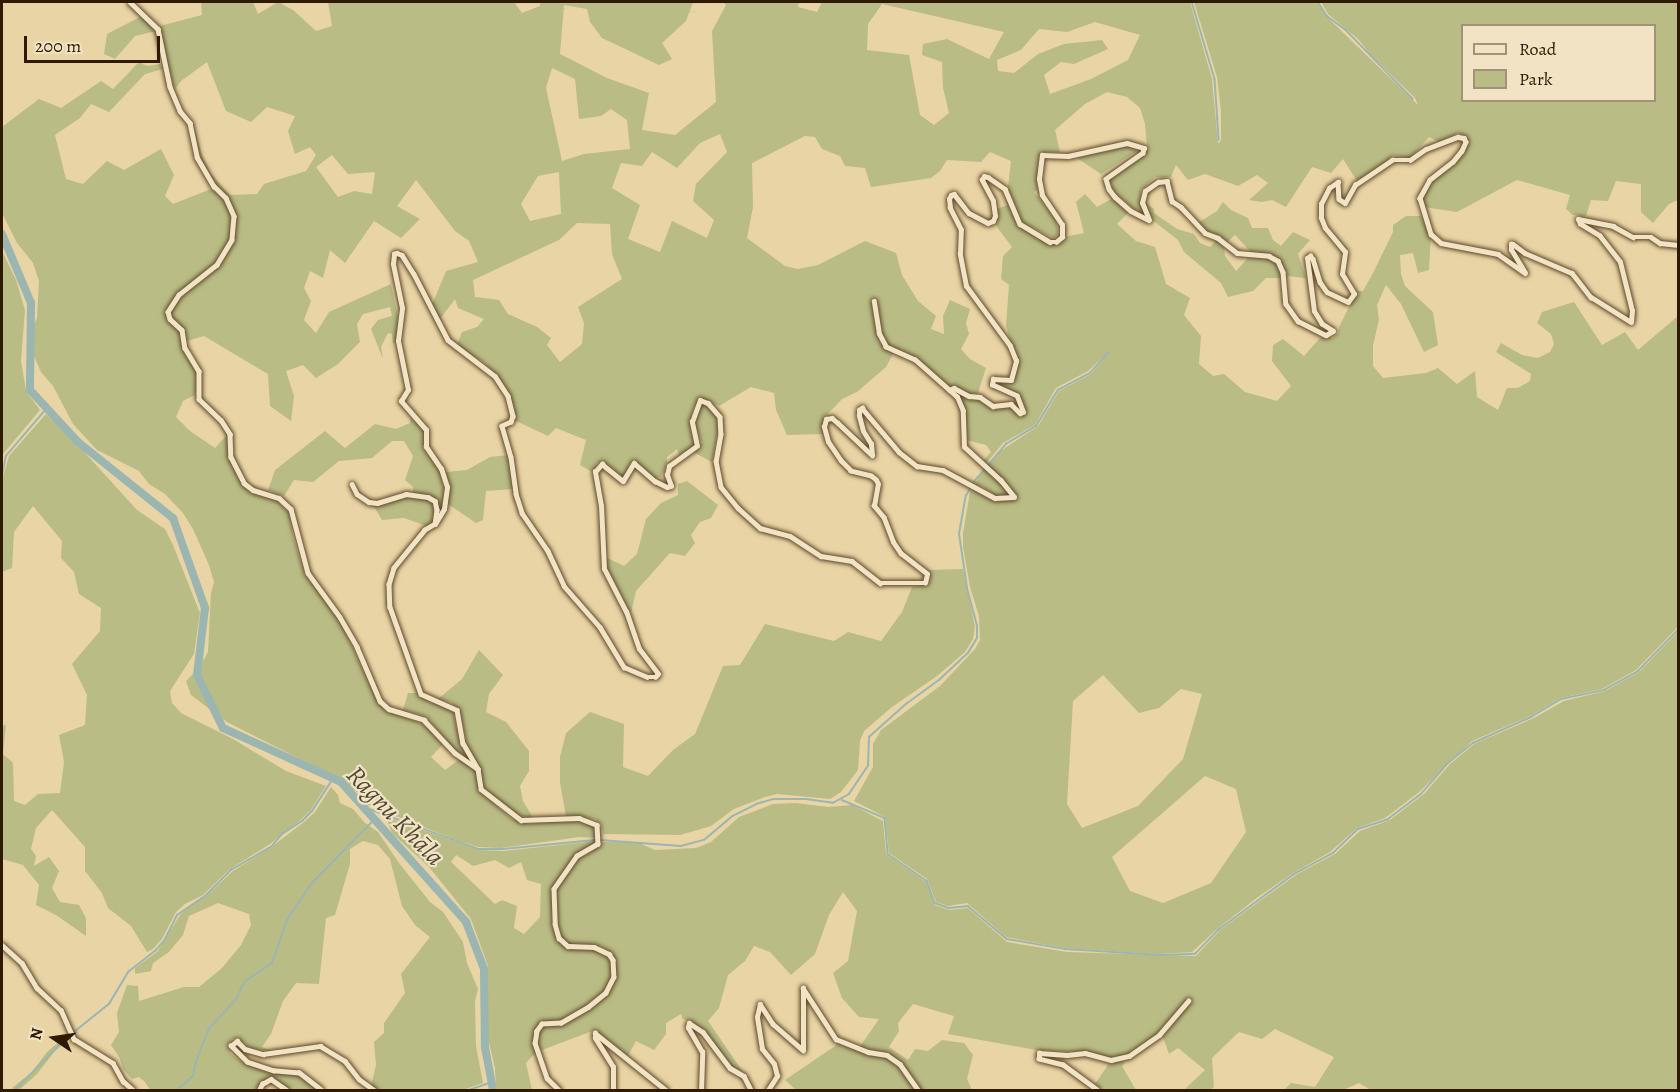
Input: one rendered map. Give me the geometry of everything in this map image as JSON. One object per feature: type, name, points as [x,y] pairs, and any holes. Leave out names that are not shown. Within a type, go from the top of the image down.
[{"type":"street","points":[[130,2],[158,29],[170,87],[180,111],[190,123],[197,157],[214,186],[226,198],[234,216],[232,240],[217,265],[179,295],[168,312],[170,319],[182,330],[185,348],[199,371],[198,399],[214,412],[230,434],[231,457],[244,483],[253,490],[279,498],[291,509],[308,573],[334,607],[357,647],[380,701],[389,709],[424,720],[455,753],[478,769]]},
{"type":"street","points":[[950,390],[954,388],[969,396],[980,397],[993,406],[1011,404],[1018,412],[1023,412],[1017,396],[992,385],[993,379],[1011,380],[1016,361],[1010,346],[966,286],[960,254],[961,230],[950,208],[949,200],[954,194],[969,213],[988,223],[993,221],[995,216],[993,201],[982,180],[984,176],[988,177],[1005,189],[1020,224],[1050,242],[1056,242],[1062,237],[1062,225],[1042,195],[1039,179],[1042,155],[1068,156],[1127,143],[1144,148],[1143,153],[1106,179],[1115,197],[1131,211],[1149,220],[1142,203],[1145,191],[1158,182],[1167,181],[1172,201],[1181,207],[1205,233],[1218,238],[1238,253],[1269,256],[1278,261],[1283,272],[1286,304],[1298,321],[1326,335],[1333,331],[1322,324],[1314,311],[1307,258],[1310,256],[1314,259],[1320,282],[1327,292],[1348,302],[1354,294],[1342,274],[1345,252],[1325,228],[1321,218],[1321,204],[1329,188],[1338,182],[1339,199],[1345,203],[1355,185],[1392,160],[1410,160],[1426,150],[1458,137],[1464,138],[1466,142],[1462,151],[1453,162],[1430,180],[1420,198],[1431,234],[1441,243],[1498,254],[1525,273],[1511,250],[1513,244],[1525,253],[1572,273],[1591,297],[1630,322],[1632,311],[1620,262],[1600,236],[1580,224],[1578,219],[1613,226],[1633,237],[1651,237],[1660,243],[1678,245]]},
{"type":"street","points":[[559,1090],[547,1078],[536,1043],[537,1031],[543,1024],[561,1023],[589,1007],[606,993],[614,977],[613,960],[609,954],[594,947],[568,946],[559,938],[555,924],[554,889],[577,856],[598,844],[597,825],[579,818],[534,821],[515,819],[481,789],[478,769],[463,743],[457,710],[425,697],[418,690],[390,607],[389,584],[394,568],[425,530],[435,524],[446,500],[445,478],[426,447],[426,430],[401,402],[408,390],[398,341],[402,308],[393,264],[394,254],[402,255],[414,274],[448,340],[495,376],[508,396],[513,416],[511,422],[502,426],[511,457],[516,494],[522,513],[548,551],[564,586],[600,627],[624,667],[647,677],[655,677],[658,674],[639,649],[626,612],[607,577],[602,560],[601,506],[594,478],[599,464],[623,481],[634,464],[655,481],[667,487],[671,486],[667,475],[669,466],[697,446],[692,422],[696,404],[703,400],[720,417],[721,434],[716,461],[721,487],[738,508],[760,528],[790,536],[821,556],[852,561],[880,583],[920,585],[925,583],[927,574],[901,554],[893,542],[884,518],[874,506],[878,484],[876,480],[871,476],[847,469],[828,442],[826,419],[832,418],[872,455],[871,444],[863,430],[859,416],[859,410],[862,408],[899,452],[917,466],[943,470],[995,498],[1014,497],[1001,481],[964,447],[963,411],[957,397],[915,360],[886,347],[879,334],[874,301]]},
{"type":"street","points":[[352,484],[357,494],[369,502],[377,503],[406,494],[428,497],[435,501],[437,510],[435,524]]},
{"type":"street","points":[[2,945],[22,963],[37,988],[61,1010],[74,1039],[113,1063],[123,1080],[133,1090]]},
{"type":"street","points":[[768,1090],[777,1076],[774,1064],[762,1049],[757,1017],[760,1004],[773,1024],[803,1050],[803,988],[836,1039],[868,1052],[887,1055],[900,1064],[918,1090]]},
{"type":"street","points":[[1097,1090],[1064,1065],[1039,1059],[1039,1053],[1067,1055],[1085,1053],[1111,1060],[1129,1056],[1159,1035],[1188,1001]]},
{"type":"street","points":[[701,1090],[702,1052],[688,1028],[689,1023],[703,1032],[730,1068],[744,1076],[751,1090]]},
{"type":"street","points":[[613,1090],[613,1067],[595,1038],[595,1033],[666,1090]]},
{"type":"street","points":[[321,1090],[299,1073],[274,1071],[247,1062],[233,1051],[231,1046],[237,1041],[245,1049],[263,1054],[320,1046],[345,1061],[359,1079],[374,1090]]},
{"type":"street","points":[[259,1090],[271,1079],[287,1090]]},
{"type":"green space","points":[[201,2],[253,2],[258,14],[278,2],[293,10],[316,31],[332,26],[328,2],[514,2],[522,13],[540,6],[540,2],[693,2],[686,21],[662,43],[672,59],[659,65],[602,38],[590,22],[587,9],[564,5],[560,54],[607,78],[649,93],[642,130],[675,135],[716,102],[712,31],[726,5],[723,2],[799,2],[798,7],[817,12],[822,2],[1190,2],[1212,79],[1218,144],[1221,140],[1221,111],[1217,77],[1194,2],[1316,2],[1328,18],[1418,105],[1415,98],[1358,39],[1328,14],[1321,2],[1678,2],[1678,200],[1669,204],[1653,223],[1641,212],[1641,184],[1616,181],[1608,201],[1591,200],[1586,216],[1573,215],[1566,209],[1570,195],[1517,180],[1457,212],[1424,207],[1421,203],[1423,193],[1432,181],[1452,167],[1464,152],[1469,141],[1466,136],[1457,133],[1439,142],[1429,137],[1410,158],[1393,155],[1380,169],[1372,171],[1357,181],[1343,159],[1331,173],[1312,167],[1286,207],[1272,200],[1262,202],[1249,200],[1268,183],[1257,175],[1238,186],[1205,174],[1188,180],[1176,165],[1171,177],[1155,177],[1141,190],[1140,201],[1145,217],[1114,192],[1109,178],[1143,156],[1147,146],[1145,124],[1140,108],[1127,97],[1107,92],[1085,104],[1055,130],[1060,152],[1041,152],[1038,160],[1037,190],[1034,192],[1056,220],[1058,234],[1054,238],[1022,222],[1008,187],[1011,161],[990,152],[981,162],[947,160],[940,171],[931,178],[871,187],[865,168],[845,166],[840,156],[822,149],[815,137],[805,136],[752,163],[753,207],[747,238],[785,266],[798,269],[818,265],[865,241],[896,253],[902,275],[918,301],[936,316],[931,329],[944,334],[943,316],[950,300],[970,309],[966,323],[969,334],[961,349],[970,359],[986,368],[978,393],[968,394],[954,386],[949,387],[921,362],[884,342],[876,300],[877,335],[880,343],[893,354],[886,367],[857,392],[842,399],[824,418],[823,434],[787,435],[776,410],[774,393],[751,387],[719,406],[701,398],[694,406],[691,415],[695,445],[679,455],[677,449],[667,457],[661,477],[654,478],[634,462],[630,463],[623,479],[602,462],[598,462],[592,472],[580,465],[586,440],[556,428],[548,436],[514,420],[511,396],[498,376],[485,363],[457,345],[462,332],[477,327],[484,319],[458,308],[455,299],[440,319],[432,305],[446,271],[478,262],[469,241],[455,231],[416,180],[397,206],[420,219],[401,238],[374,221],[345,263],[330,250],[323,278],[310,271],[304,288],[311,301],[304,320],[316,333],[329,312],[391,284],[398,318],[396,343],[393,343],[392,334],[388,333],[381,347],[383,359],[371,329],[378,320],[392,316],[390,307],[363,314],[357,324],[360,342],[338,364],[316,378],[303,365],[286,371],[294,396],[291,421],[270,406],[268,374],[204,336],[187,341],[185,330],[173,319],[172,308],[180,296],[208,276],[223,259],[234,240],[236,227],[233,207],[228,196],[215,184],[199,157],[192,119],[201,152],[211,174],[230,195],[257,194],[264,184],[306,171],[316,155],[310,147],[295,154],[288,131],[295,116],[267,107],[251,122],[226,111],[207,62],[181,81],[175,89],[166,61],[160,26],[202,15]],"holes":[[[882,4],[1004,32],[989,59],[947,39],[923,44],[922,55],[942,62],[943,88],[949,113],[934,125],[920,115],[909,55],[867,50],[868,24]],[[1095,22],[1140,35],[1128,60],[1091,79],[1050,94],[1044,75],[1061,62],[1074,64],[1108,49],[1102,40],[1064,44],[1038,54],[1014,73],[998,71],[997,60],[1021,50],[1039,29],[1067,32]],[[552,68],[575,79],[579,119],[601,116],[611,109],[627,120],[630,149],[584,154],[562,161],[546,88]],[[720,134],[727,152],[696,184],[693,201],[714,220],[707,238],[672,221],[660,252],[628,239],[640,205],[612,188],[621,163],[642,166],[652,152],[677,168],[700,143]],[[332,155],[348,174],[375,172],[372,194],[354,191],[338,197],[316,167]],[[559,172],[561,214],[530,221],[521,204],[538,176]],[[577,223],[610,224],[612,254],[622,279],[578,307],[584,323],[582,344],[560,362],[547,345],[551,338],[537,327],[508,314],[499,300],[475,297],[473,280],[559,240]]]},
{"type":"green space","points":[[140,17],[156,31],[135,36],[115,59],[104,54],[107,34]]},
{"type":"green space","points":[[139,62],[147,66],[160,64],[163,69],[145,74],[109,112],[91,104],[80,118],[55,135],[66,179],[83,184],[107,161],[124,170],[161,149],[174,175],[165,196],[173,204],[211,189],[225,200],[231,215],[230,238],[215,264],[179,294],[168,309],[167,314],[181,331],[182,348],[198,376],[195,395],[183,401],[176,417],[190,431],[215,448],[227,435],[229,459],[242,484],[278,502],[289,513],[293,538],[305,575],[340,621],[379,704],[385,710],[422,724],[436,734],[443,744],[431,757],[445,770],[460,759],[470,765],[476,770],[481,792],[511,819],[528,824],[583,821],[595,829],[597,838],[580,837],[501,848],[478,847],[459,841],[368,805],[358,793],[334,776],[227,722],[191,695],[186,681],[199,668],[208,652],[211,593],[214,582],[209,565],[183,513],[165,494],[149,484],[139,471],[97,450],[73,424],[53,386],[41,372],[34,356],[30,333],[37,318],[39,281],[33,263],[17,243],[2,213],[2,127],[39,99],[61,108],[101,81],[113,89]]},
{"type":"green space","points":[[1130,146],[1137,151],[1101,174],[1077,158]]},
{"type":"green space","points":[[1085,194],[1097,207],[1113,198],[1128,213],[1117,224],[1136,241],[1155,247],[1166,284],[1190,298],[1184,315],[1201,336],[1199,364],[1213,376],[1224,374],[1245,392],[1277,401],[1291,386],[1272,361],[1273,345],[1283,339],[1304,356],[1320,338],[1333,338],[1338,333],[1357,291],[1363,291],[1373,273],[1393,232],[1393,225],[1406,216],[1421,216],[1431,236],[1429,270],[1418,273],[1413,253],[1400,255],[1401,274],[1405,286],[1433,312],[1438,345],[1424,352],[1401,304],[1386,285],[1377,305],[1379,319],[1373,346],[1373,366],[1383,378],[1426,373],[1438,368],[1457,384],[1475,371],[1477,397],[1498,410],[1507,388],[1518,388],[1530,381],[1531,374],[1496,352],[1501,343],[1522,355],[1538,358],[1550,352],[1554,344],[1551,334],[1537,323],[1542,312],[1574,302],[1602,345],[1625,332],[1638,350],[1678,316],[1678,627],[1636,670],[1602,689],[1560,698],[1530,716],[1472,741],[1418,793],[1385,818],[1357,828],[1330,852],[1293,873],[1258,897],[1192,952],[1159,954],[1064,948],[1006,937],[967,903],[948,906],[936,902],[927,879],[889,853],[885,817],[854,801],[873,767],[873,744],[881,730],[940,686],[975,649],[980,640],[979,616],[970,587],[963,547],[970,492],[974,488],[996,499],[1010,500],[1016,496],[988,465],[999,452],[1038,426],[1059,391],[1091,374],[1111,350],[1088,371],[1056,388],[1035,425],[1003,443],[985,465],[982,462],[991,452],[986,445],[966,440],[965,407],[953,391],[955,389],[996,408],[1011,406],[1017,412],[1025,411],[1021,398],[993,382],[1013,379],[1017,364],[1006,326],[1009,285],[1001,279],[1003,256],[1012,247],[994,223],[997,209],[1007,205],[1006,196],[1016,222],[1021,227],[1058,243],[1064,237],[1084,233],[1076,202]],"holes":[[[1103,675],[1139,713],[1159,708],[1181,689],[1202,694],[1183,759],[1138,806],[1082,828],[1067,804],[1073,701]],[[1205,776],[1236,789],[1246,832],[1211,883],[1163,903],[1130,891],[1112,857]]]},
{"type":"green space","points":[[1223,202],[1231,210],[1248,218],[1252,228],[1268,228],[1273,240],[1281,246],[1293,232],[1310,240],[1298,254],[1306,278],[1286,276],[1279,259],[1273,255],[1251,252],[1235,235],[1226,243],[1205,230],[1198,223],[1217,211]]},
{"type":"green space","points":[[1146,203],[1154,209],[1154,213],[1177,229],[1194,234],[1200,243],[1210,247],[1217,240],[1224,247],[1225,256],[1236,271],[1248,258],[1269,259],[1279,266],[1283,278],[1266,278],[1253,291],[1228,297],[1221,283],[1184,252],[1178,240],[1151,219]]},
{"type":"green space","points":[[2,251],[16,280],[25,310],[21,361],[26,391],[40,410],[3,454],[2,462]]},
{"type":"green space","points":[[703,404],[716,413],[719,421],[712,462],[693,452],[702,443],[695,424],[699,405]]},
{"type":"green space","points":[[46,414],[77,444],[137,510],[165,529],[173,545],[200,613],[194,654],[170,691],[172,703],[181,713],[233,739],[286,771],[326,786],[310,811],[299,821],[270,844],[230,869],[203,895],[185,904],[176,912],[162,939],[147,952],[131,926],[108,908],[102,893],[85,871],[85,847],[52,810],[36,828],[31,849],[36,856],[34,866],[49,857],[59,871],[52,888],[60,902],[79,905],[86,918],[86,936],[56,915],[36,905],[39,885],[23,865],[2,859],[2,726],[6,725],[3,754],[13,763],[14,801],[25,805],[38,794],[60,793],[64,762],[59,735],[85,725],[87,695],[72,664],[100,631],[101,608],[79,594],[74,572],[61,558],[62,541],[33,506],[14,532],[12,568],[2,572],[2,481],[9,456]]},
{"type":"green space","points":[[410,418],[422,428],[425,434],[423,449],[440,471],[444,491],[441,511],[436,500],[423,494],[413,494],[413,487],[405,480],[413,456],[404,441],[392,441],[372,458],[339,461],[313,482],[294,480],[284,496],[268,490],[275,470],[325,431],[345,448],[375,424],[396,429],[410,423]]},
{"type":"green space","points":[[509,455],[513,489],[486,491],[483,520],[476,523],[448,504],[446,472],[467,470],[490,457]]},
{"type":"green space","points":[[985,468],[1012,496],[996,496],[982,486],[974,485]]},
{"type":"green space","points":[[687,481],[718,505],[711,518],[700,522],[691,535],[695,543],[685,556],[670,553],[636,591],[631,613],[607,568],[605,557],[624,566],[637,554],[646,519],[661,503],[678,495],[678,484]]},
{"type":"green space","points":[[399,498],[419,498],[433,503],[434,520],[427,526],[404,518],[382,520],[373,505]]},
{"type":"green space","points":[[963,569],[975,627],[973,639],[965,652],[937,676],[892,707],[864,731],[860,741],[858,770],[841,792],[830,799],[777,794],[734,809],[711,826],[680,835],[603,834],[601,824],[595,819],[566,816],[560,783],[560,757],[566,733],[590,712],[624,724],[623,767],[648,776],[673,750],[695,734],[723,666],[740,665],[765,624],[834,641],[848,632],[881,641],[902,612],[912,587],[928,584],[931,579],[928,570]]},
{"type":"green space","points":[[1678,632],[1678,1090],[1371,1090],[1359,1083],[1343,1090],[1284,1090],[1291,1083],[1315,1087],[1334,1057],[1275,1029],[1262,1039],[1239,1032],[1212,1058],[1214,1087],[1210,1090],[1184,1090],[1205,1070],[1178,1048],[1169,1054],[1163,1037],[1191,1001],[1188,998],[1157,1034],[1127,1054],[1111,1059],[1085,1052],[1036,1050],[948,1034],[954,1016],[913,1004],[898,1023],[899,1031],[889,1047],[908,1060],[915,1049],[928,1051],[942,1040],[964,1043],[973,1055],[967,1079],[972,1090],[920,1090],[900,1062],[886,1052],[859,1048],[879,1019],[859,1017],[842,998],[833,973],[848,961],[857,911],[843,892],[829,915],[815,954],[791,975],[770,952],[754,946],[745,961],[728,975],[719,1008],[708,1021],[743,1072],[731,1066],[705,1031],[682,1018],[681,1014],[666,1023],[666,1034],[654,1050],[636,1041],[628,1056],[595,1030],[542,1050],[539,1047],[538,1033],[541,1028],[546,1024],[561,1024],[592,1007],[612,987],[616,976],[614,958],[610,953],[603,947],[567,944],[561,937],[556,919],[557,887],[581,855],[604,842],[636,842],[655,850],[696,848],[711,842],[739,817],[773,804],[796,803],[828,807],[852,805],[883,821],[886,854],[926,882],[935,905],[949,910],[968,908],[1007,942],[1067,952],[1196,956],[1220,930],[1297,874],[1335,854],[1360,831],[1390,820],[1424,794],[1450,764],[1474,744],[1534,718],[1564,701],[1605,691],[1639,672]]},
{"type":"green space","points":[[479,650],[503,675],[489,694],[486,712],[506,722],[529,751],[529,771],[520,786],[523,801],[533,818],[516,815],[483,787],[479,766],[467,744],[460,712],[451,702],[438,699],[462,679]]},
{"type":"green space","points":[[408,693],[416,693],[430,702],[448,707],[453,712],[459,739],[473,763],[456,752],[426,716],[403,710]]},
{"type":"green space","points":[[331,787],[338,795],[340,803],[353,809],[364,822],[378,832],[430,902],[443,912],[463,942],[467,963],[478,989],[475,1001],[476,1046],[483,1083],[463,1090],[378,1090],[371,1086],[376,1065],[374,1042],[384,1033],[384,1023],[405,993],[401,974],[430,937],[415,925],[402,906],[390,859],[378,845],[363,841],[350,849],[350,864],[335,915],[326,918],[319,984],[296,983],[283,1001],[271,1034],[262,1047],[273,1051],[252,1049],[238,1038],[232,1039],[229,1044],[230,1053],[240,1061],[266,1071],[298,1075],[317,1090],[289,1090],[269,1077],[257,1090],[150,1090],[139,1077],[132,1079],[123,1069],[111,1045],[119,1032],[117,1013],[127,985],[138,986],[139,1001],[184,987],[199,987],[222,968],[241,945],[251,925],[249,914],[218,903],[189,916],[183,935],[169,952],[153,963],[151,971],[135,974],[135,968],[157,952],[180,915],[188,907],[206,896],[233,871],[274,845],[304,822],[315,812]]},
{"type":"green space","points":[[386,817],[479,850],[504,851],[597,841],[596,845],[576,856],[556,882],[551,898],[554,909],[552,920],[561,944],[567,948],[593,948],[608,955],[612,962],[612,979],[604,993],[588,1006],[560,1022],[548,1021],[537,1028],[537,1051],[526,1063],[532,1090],[496,1090],[495,1068],[487,1034],[488,966],[471,919],[429,867],[392,833]],"holes":[[[456,855],[473,866],[495,860],[509,868],[521,862],[527,880],[541,884],[540,917],[524,934],[514,928],[517,906],[502,900],[495,904],[451,862]]]},
{"type":"green space","points":[[70,1032],[71,1038],[55,1051],[37,1074],[19,1090],[12,1088],[32,1072],[47,1052]]},
{"type":"green space","points":[[838,1044],[886,1057],[899,1065],[916,1090],[796,1090],[785,1080]]},
{"type":"green space","points":[[1123,1061],[1125,1063],[1122,1066],[1136,1090],[1099,1090],[1095,1084],[1110,1062]]},
{"type":"waterway","points":[[1192,2],[1215,79],[1219,140]]},
{"type":"waterway","points":[[1318,2],[1327,16],[1346,30],[1413,99]]},
{"type":"waterway","name":"Ragnu Khāla","points":[[2,234],[31,303],[30,390],[78,442],[173,518],[205,608],[197,675],[223,728],[341,782],[466,922],[484,969],[485,1047],[493,1090]]},
{"type":"waterway","points":[[973,483],[1006,444],[1036,426],[1058,390],[1090,373],[1108,353]]},
{"type":"waterway","points":[[2,476],[6,456],[47,408]]},
{"type":"waterway","points":[[600,840],[681,846],[704,840],[731,817],[756,804],[773,799],[806,799],[833,803],[849,794],[868,766],[869,737],[906,704],[939,680],[968,653],[977,638],[977,626],[967,588],[959,534],[966,496],[971,487]]},
{"type":"waterway","points":[[842,800],[885,818],[888,854],[927,881],[935,903],[949,908],[968,906],[1007,939],[1065,949],[1161,955],[1195,954],[1218,930],[1294,874],[1333,853],[1358,829],[1388,819],[1421,794],[1448,763],[1473,743],[1531,717],[1561,699],[1604,690],[1638,671],[1678,630]]},
{"type":"waterway","points":[[74,1032],[109,1004],[128,972],[164,941],[177,915],[205,896],[231,870],[272,846],[282,834],[302,821],[312,811],[333,779]]},
{"type":"waterway","points":[[364,807],[479,849],[503,849],[595,840]]},
{"type":"waterway","points":[[177,1090],[193,1076],[196,1061],[209,1029],[237,998],[244,982],[272,963],[287,920],[312,883],[375,819]]},
{"type":"waterway","points":[[16,1089],[70,1034]]},
{"type":"waterway","points":[[469,1090],[492,1082]]}]
